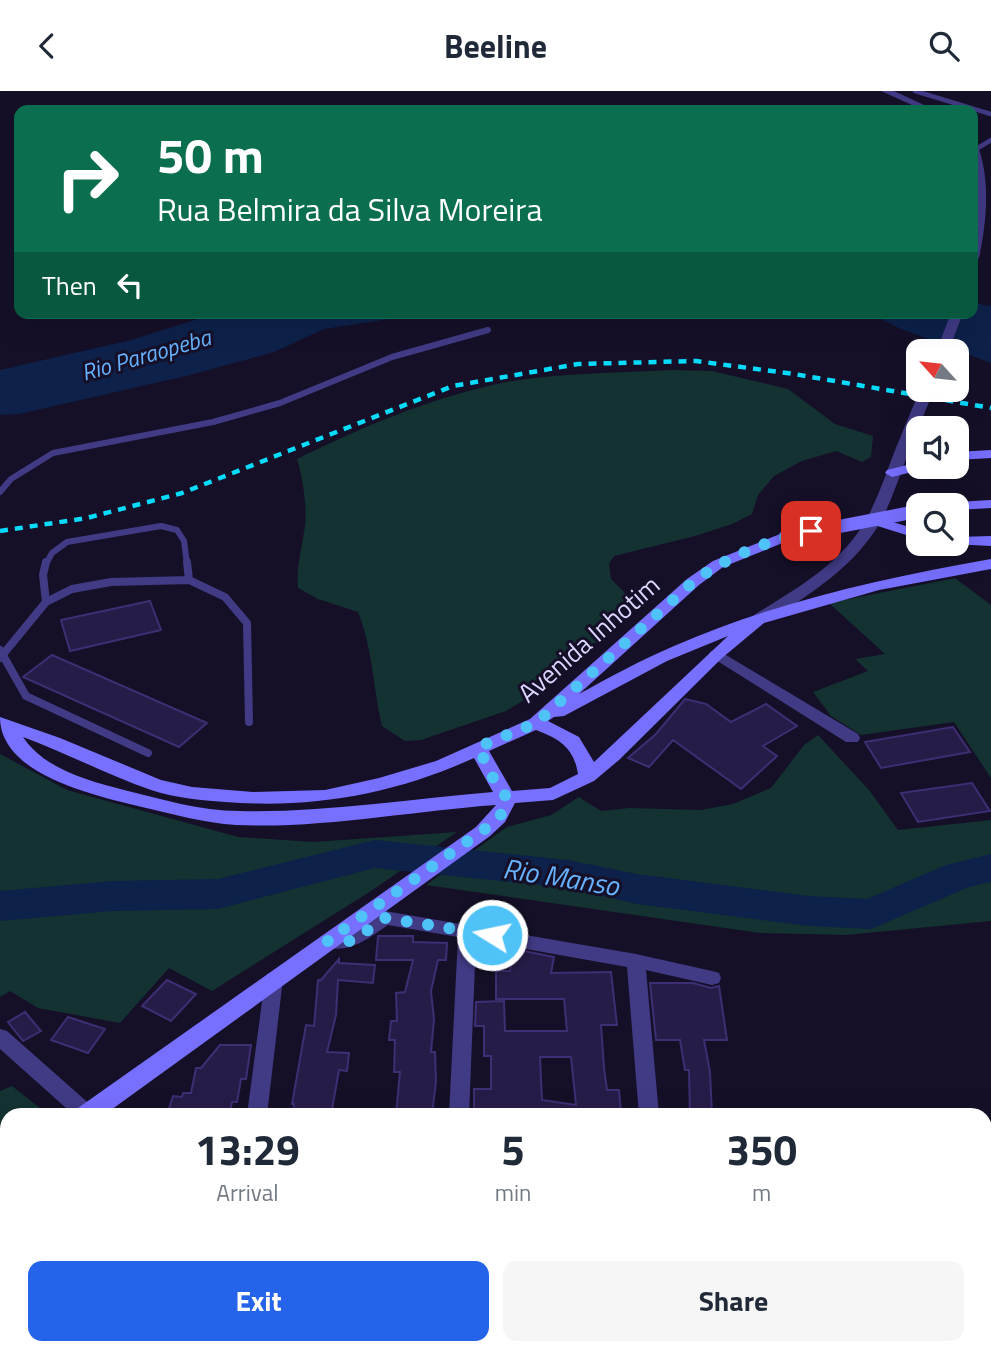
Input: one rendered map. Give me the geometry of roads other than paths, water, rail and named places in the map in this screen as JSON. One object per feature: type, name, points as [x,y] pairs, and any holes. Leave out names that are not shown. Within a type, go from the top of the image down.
[{"type":"main road","points":[[969,455],[991,454]]},
{"type":"main road","points":[[892,473],[906,469]]},
{"type":"main road","points":[[969,505],[991,504]]},
{"type":"main road","name":"Avenida Inhotim","points":[[3,725],[54,742],[157,785],[192,793],[253,798],[326,796],[380,784],[442,765],[536,723],[693,582],[718,564],[785,537],[906,514]]},
{"type":"main road","points":[[873,520],[906,531]]},
{"type":"main road","points":[[969,542],[991,541]]},
{"type":"main road","points":[[969,551],[985,565]]},
{"type":"main road","points":[[536,723],[694,643],[760,618],[878,584],[985,565]]},
{"type":"main road","name":"Avenida Inhotim","points":[[3,725],[24,753],[65,778],[87,787],[190,813],[237,818],[330,815],[435,803],[553,794],[588,777],[613,756],[716,654],[760,618]]},
{"type":"main road","points":[[536,723],[561,733],[578,744],[586,756],[588,777]]},
{"type":"main road","points":[[94,1108],[496,821],[505,809],[507,798],[494,780],[478,747]]},
{"type":"street","points":[[886,91],[918,105]]},
{"type":"street","points":[[978,149],[990,170],[978,237]]},
{"type":"street","points":[[947,339],[955,319]]},
{"type":"street","points":[[760,618],[811,587],[854,547],[873,520],[922,403]]},
{"type":"street","points":[[716,654],[852,738]]},
{"type":"street","points":[[327,941],[352,941],[385,918],[636,961],[712,978]]},
{"type":"street","points":[[459,1108],[467,931]]},
{"type":"street","points":[[636,961],[648,1108]]},
{"type":"street","points":[[258,1108],[274,979]]},
{"type":"street","points":[[0,1037],[79,1108]]},
{"type":"lane","points":[[915,91],[961,105]]},
{"type":"lane","points":[[0,492],[11,479],[53,453],[213,422],[280,403],[392,357],[488,330]]},
{"type":"lane","points":[[46,602],[42,579],[44,562],[58,546],[67,542],[161,526],[177,530],[184,541],[189,580]]},
{"type":"lane","points":[[148,753],[26,696],[1,655],[46,602],[72,589],[111,582],[189,580],[225,597],[247,623],[249,722]]},
{"type":"water","points":[[978,304],[991,306],[991,363],[970,355],[970,339],[928,339],[880,319],[978,319]]},
{"type":"water","name":"Rio Paraopeba","points":[[198,319],[390,319],[324,329],[274,352],[186,376],[19,414],[0,415],[0,370],[131,340]]},
{"type":"waterway","name":"Rio Manso","points":[[0,906],[113,896],[218,894],[375,854],[568,874],[637,889],[809,911],[871,914],[960,875],[991,868]]},
{"type":"railway","points":[[0,531],[87,518],[182,493],[453,386],[578,364],[696,361],[794,374],[991,408]]}]
